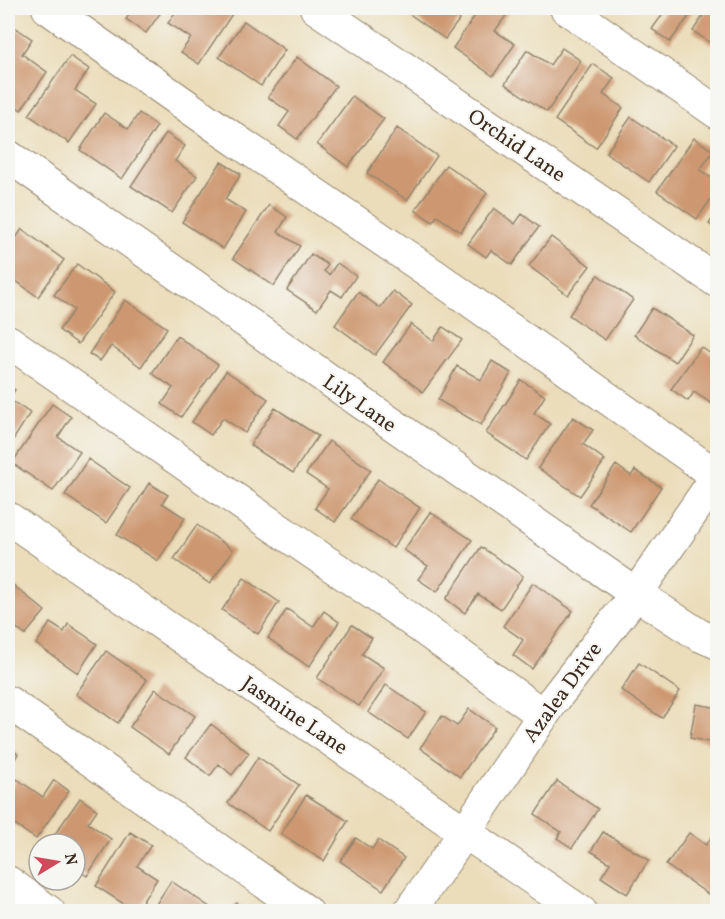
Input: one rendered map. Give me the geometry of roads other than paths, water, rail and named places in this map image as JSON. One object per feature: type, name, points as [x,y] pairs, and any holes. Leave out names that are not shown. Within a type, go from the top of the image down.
[{"type":"street","points":[[48,8],[717,475]]},
{"type":"street","name":"Orchid Lane","points":[[316,8],[717,282]]},
{"type":"street","points":[[566,8],[717,113]]},
{"type":"street","name":"Lily Lane","points":[[8,156],[636,594],[699,635],[717,643]]},
{"type":"street","points":[[8,341],[398,610],[543,715]]},
{"type":"street","name":"Azalea Drive","points":[[409,912],[543,715],[636,594],[717,475]]},
{"type":"street","name":"Jasmine Lane","points":[[8,518],[581,912]]},
{"type":"street","points":[[8,702],[307,912]]},
{"type":"street","points":[[8,882],[49,912]]}]
